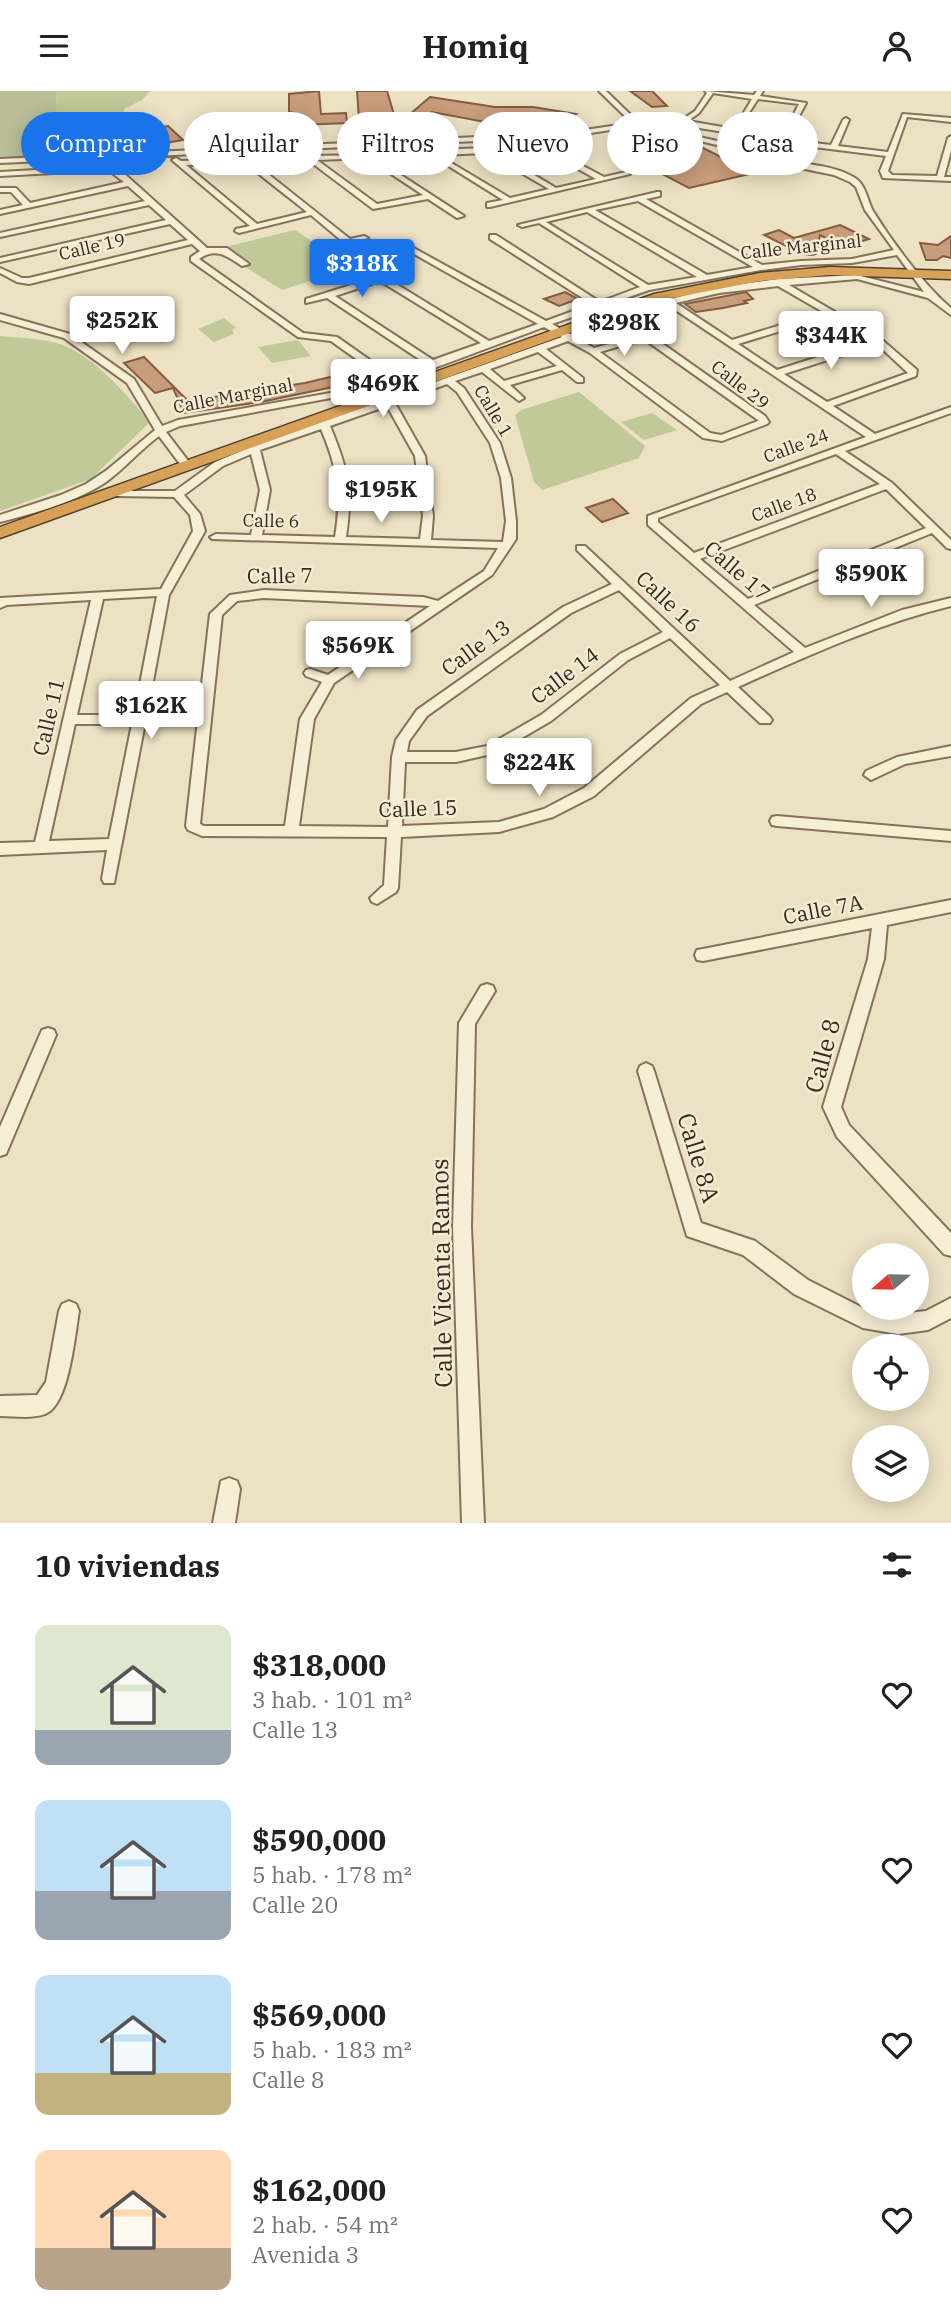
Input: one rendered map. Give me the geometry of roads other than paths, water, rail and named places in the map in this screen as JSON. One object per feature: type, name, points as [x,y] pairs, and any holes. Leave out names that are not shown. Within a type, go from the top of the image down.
[{"type":"highway","points":[[0,521],[184,462],[555,330],[659,297],[749,279],[830,271],[951,273]]},
{"type":"highway","points":[[0,533],[116,493],[184,462]]},
{"type":"street","points":[[602,91],[624,112]]},
{"type":"street","points":[[758,94],[734,134],[683,121],[697,112],[710,91],[758,94],[803,103],[798,112]]},
{"type":"street","points":[[951,120],[910,115],[904,118],[884,171],[886,176],[951,179]]},
{"type":"street","points":[[834,147],[848,122]]},
{"type":"street","points":[[940,179],[951,138]]},
{"type":"street","points":[[818,145],[890,154]]},
{"type":"street","points":[[170,156],[256,227]]},
{"type":"street","points":[[323,157],[368,156],[461,213]]},
{"type":"street","points":[[0,161],[21,159]]},
{"type":"street","points":[[179,163],[184,163]]},
{"type":"street","points":[[323,169],[376,207],[430,196]]},
{"type":"street","points":[[818,169],[853,180],[859,186],[869,210],[898,252],[931,296],[951,312]]},
{"type":"street","points":[[459,170],[508,200]]},
{"type":"street","points":[[0,174],[21,172]]},
{"type":"street","points":[[119,175],[205,251]]},
{"type":"street","points":[[265,175],[348,241]]},
{"type":"street","points":[[530,175],[555,190]]},
{"type":"street","points":[[593,175],[602,180]]},
{"type":"street","points":[[490,205],[622,175]]},
{"type":"street","points":[[0,212],[130,183]]},
{"type":"street","points":[[0,190],[13,190],[28,205]]},
{"type":"street","points":[[522,225],[657,194]]},
{"type":"street","points":[[639,198],[761,268]]},
{"type":"street","points":[[0,235],[149,202]]},
{"type":"street","points":[[589,210],[704,278]]},
{"type":"street","points":[[239,231],[312,213]]},
{"type":"street","points":[[0,260],[171,221]]},
{"type":"street","points":[[540,221],[648,288]]},
{"type":"street","points":[[329,246],[364,238]]},
{"type":"street","points":[[496,239],[599,305]]},
{"type":"street","name":"Calle 19","points":[[0,270],[20,280],[29,281],[194,241]]},
{"type":"street","points":[[410,248],[555,330]]},
{"type":"street","points":[[245,264],[224,250],[205,251],[194,258],[301,335],[336,340],[390,379]]},
{"type":"street","name":"Calle Marginal","points":[[177,494],[219,464],[538,347],[555,330],[599,305],[648,288],[761,268],[852,261],[898,252]]},
{"type":"street","points":[[309,301],[406,269]]},
{"type":"street","name":"Calle Marginal","points":[[0,521],[81,490],[102,479],[159,429],[207,417],[328,397],[490,345],[669,302],[778,282],[857,277],[931,296]]},
{"type":"street","points":[[381,278],[490,345]]},
{"type":"street","points":[[778,282],[878,341],[912,370],[913,374],[825,405]]},
{"type":"street","points":[[328,295],[434,365]]},
{"type":"street","points":[[669,302],[873,437]]},
{"type":"street","points":[[731,343],[831,313]]},
{"type":"street","points":[[0,328],[5,318],[66,336],[131,381],[159,429],[184,462]]},
{"type":"street","name":"Calle 29","points":[[555,330],[593,351],[707,436],[722,438],[764,422],[646,336]]},
{"type":"street","points":[[593,351],[666,330]]},
{"type":"street","points":[[776,373],[878,341]]},
{"type":"street","points":[[538,347],[579,380]]},
{"type":"street","points":[[482,367],[519,398]]},
{"type":"street","points":[[503,384],[564,367]]},
{"type":"street","name":"Calle 1","points":[[448,380],[461,390],[495,443],[506,478],[511,521],[510,539],[504,545]]},
{"type":"street","points":[[389,401],[420,456],[428,516],[425,543]]},
{"type":"street","name":"Calle 24","points":[[653,516],[951,409]]},
{"type":"street","points":[[324,424],[345,475],[346,506],[340,540]]},
{"type":"street","points":[[255,449],[265,490],[256,539]]},
{"type":"street","points":[[837,450],[888,485],[951,547]]},
{"type":"street","name":"Calle 18","points":[[692,558],[888,485]]},
{"type":"street","points":[[109,879],[138,719],[165,592],[199,531],[194,514],[177,494],[116,493]]},
{"type":"street","name":"Calle 17","points":[[653,516],[652,523],[803,653]]},
{"type":"street","points":[[746,604],[933,529]]},
{"type":"street","name":"Calle 6","points":[[216,537],[504,545]]},
{"type":"street","points":[[291,832],[307,719],[330,680],[488,573],[504,545]]},
{"type":"street","name":"Calle 16","points":[[581,548],[765,720]]},
{"type":"street","name":"Calle 13","points":[[377,898],[391,888],[399,757],[403,740],[422,713],[567,610],[621,584]]},
{"type":"street","points":[[0,604],[4,601],[165,592]]},
{"type":"street","name":"Calle 7","points":[[235,832],[202,831],[193,827],[203,714],[216,614],[234,598],[275,594],[423,601],[439,605]]},
{"type":"street","name":"Calle 11","points":[[41,847],[98,596]]},
{"type":"street","name":"Calle 15","points":[[235,832],[396,832],[499,827],[548,813],[589,792],[696,701],[803,653],[906,613],[951,602]]},
{"type":"street","name":"Calle 14","points":[[399,757],[456,757],[491,750],[546,718],[624,657],[672,632]]},
{"type":"street","points":[[310,673],[330,680]]},
{"type":"street","points":[[71,720],[203,714]]},
{"type":"street","points":[[871,775],[902,760],[951,751]]},
{"type":"street","points":[[777,821],[951,836]]},
{"type":"street","points":[[0,849],[114,844]]},
{"type":"street","name":"Calle 7A","points":[[703,954],[951,906]]},
{"type":"street","name":"Calle 8","points":[[880,920],[876,959],[832,1107],[843,1131],[948,1237]]},
{"type":"street","name":"Calle Vicenta Ramos","points":[[473,1523],[462,1227],[467,1023],[487,991]]},
{"type":"street","points":[[0,1147],[48,1035]]},
{"type":"street","name":"Calle 8A","points":[[646,1071],[694,1230],[748,1248],[801,1287],[863,1318],[898,1324],[928,1320],[951,1308]]},
{"type":"street","points":[[0,1406],[43,1405],[55,1386],[69,1311]]},
{"type":"street","points":[[224,1523],[229,1489]]}]
